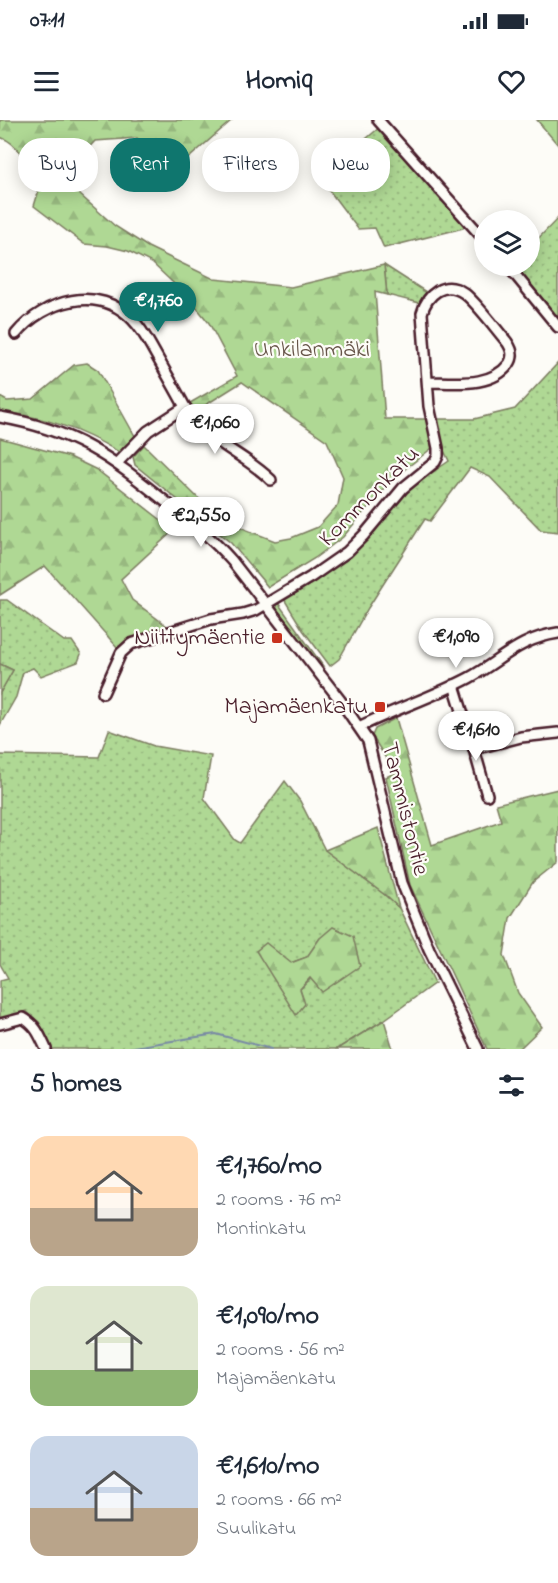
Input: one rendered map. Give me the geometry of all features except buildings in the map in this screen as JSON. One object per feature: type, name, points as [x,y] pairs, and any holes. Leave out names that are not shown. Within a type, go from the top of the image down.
[{"type":"street","points":[[378,120],[474,227]]},
{"type":"street","points":[[516,276],[558,327]]},
{"type":"street","name":"Kommonkatu","points":[[266,604],[319,572],[346,552],[364,535],[403,488],[435,462],[438,448],[432,428],[428,382],[422,313],[426,300],[435,292],[441,289],[455,289],[465,294],[507,342],[512,351],[511,361],[498,374],[485,380],[428,382]]},
{"type":"street","points":[[16,334],[33,318],[64,302],[88,299],[114,306],[130,316],[140,328],[185,407],[202,428],[259,468],[271,480]]},
{"type":"street","points":[[117,463],[148,431],[185,407]]},
{"type":"street","name":"Tammistontie","points":[[0,417],[39,425],[67,435],[93,447],[117,463],[220,548],[266,604],[359,727],[372,751],[404,890],[478,1049]]},
{"type":"street","points":[[103,693],[122,653],[131,644],[211,619],[243,614],[266,604]]},
{"type":"street","points":[[359,727],[454,685],[517,645],[543,635],[558,633]]},
{"type":"street","points":[[454,685],[487,795]]},
{"type":"street","points":[[474,749],[521,737],[558,733]]},
{"type":"street","points":[[0,1024],[23,1018],[37,1029],[46,1049]]},
{"type":"green space","name":"Unkilanmäki","points":[[0,120],[232,120],[212,138],[202,138],[202,146],[190,157],[190,138],[110,138],[110,140],[98,141],[98,138],[18,138],[18,150],[0,137]]},
{"type":"green space","points":[[537,120],[558,120],[558,145]]},
{"type":"green space","points":[[380,127],[390,138],[367,138]]},
{"type":"green space","points":[[390,139],[465,225],[463,228],[384,248],[375,228],[358,229],[330,192],[390,192]]},
{"type":"green space","name":"Unkilanmäki","points":[[38,192],[77,192],[115,226],[148,247],[214,279],[291,287],[384,265],[387,295],[375,292],[385,419],[426,419],[432,448],[390,481],[343,537],[315,558],[268,587],[231,543],[135,465],[133,457],[144,445],[197,497],[221,516],[275,541],[291,538],[318,527],[338,505],[343,477],[327,441],[242,382],[196,411],[190,403],[237,376],[209,323],[189,298],[152,263],[128,251],[84,244],[34,206]]},
{"type":"green space","points":[[558,218],[558,317],[523,276],[540,276],[540,237]]},
{"type":"green space","points":[[384,265],[426,292],[419,303],[387,295]]},
{"type":"green space","points":[[87,363],[98,370],[135,436],[119,452],[90,436],[62,425],[0,411],[0,397],[7,401],[33,399],[74,365]]},
{"type":"green space","points":[[558,363],[558,532],[541,530],[490,477],[470,468],[430,521],[425,519],[368,608],[339,659],[330,666],[303,630],[284,599],[320,578],[350,555],[414,485],[449,461],[441,444],[436,419],[474,419],[515,409]]},
{"type":"green space","points":[[0,438],[70,457],[97,470],[174,530],[121,579],[132,600],[171,629],[117,647],[45,566],[0,595]]},
{"type":"green space","points":[[0,600],[7,600],[64,641],[72,641],[81,654],[78,662],[41,676],[33,668],[23,672],[16,697],[0,725],[0,693],[13,670],[0,664]]},
{"type":"green space","points":[[278,603],[323,666],[320,666],[276,610]]},
{"type":"green space","points":[[0,664],[13,670],[0,693]]},
{"type":"green space","points":[[396,718],[432,845],[501,821],[496,804],[558,789],[558,862],[533,882],[510,918],[504,955],[518,993],[542,1027],[519,1049],[487,1049],[410,885],[386,777],[395,773],[372,736],[375,729]]},
{"type":"green space","points":[[109,730],[154,746],[211,756],[204,798],[235,840],[240,843],[285,781],[300,801],[325,850],[399,908],[435,983],[384,1020],[337,1049],[52,1049],[39,1022],[26,1011],[0,1019],[0,980],[8,978],[0,964],[0,755],[99,757]],"holes":[[[320,938],[311,978],[300,989],[266,944],[290,963],[307,957]]]},
{"type":"green space","points":[[378,828],[399,908],[325,850]]},
{"type":"green space","points":[[333,927],[353,936],[360,966],[322,992],[310,978],[300,989],[305,1004],[296,1015],[256,951],[266,943],[291,963],[307,957],[320,938]]},
{"type":"green space","points":[[384,1020],[393,1049],[337,1049]]},
{"type":"waterway","points":[[129,1049],[216,1034],[271,1049]]},
{"type":"place","name":"Niittymäentie","points":[[277,638]]},
{"type":"place","name":"Majamäenkatu","points":[[380,707]]}]
